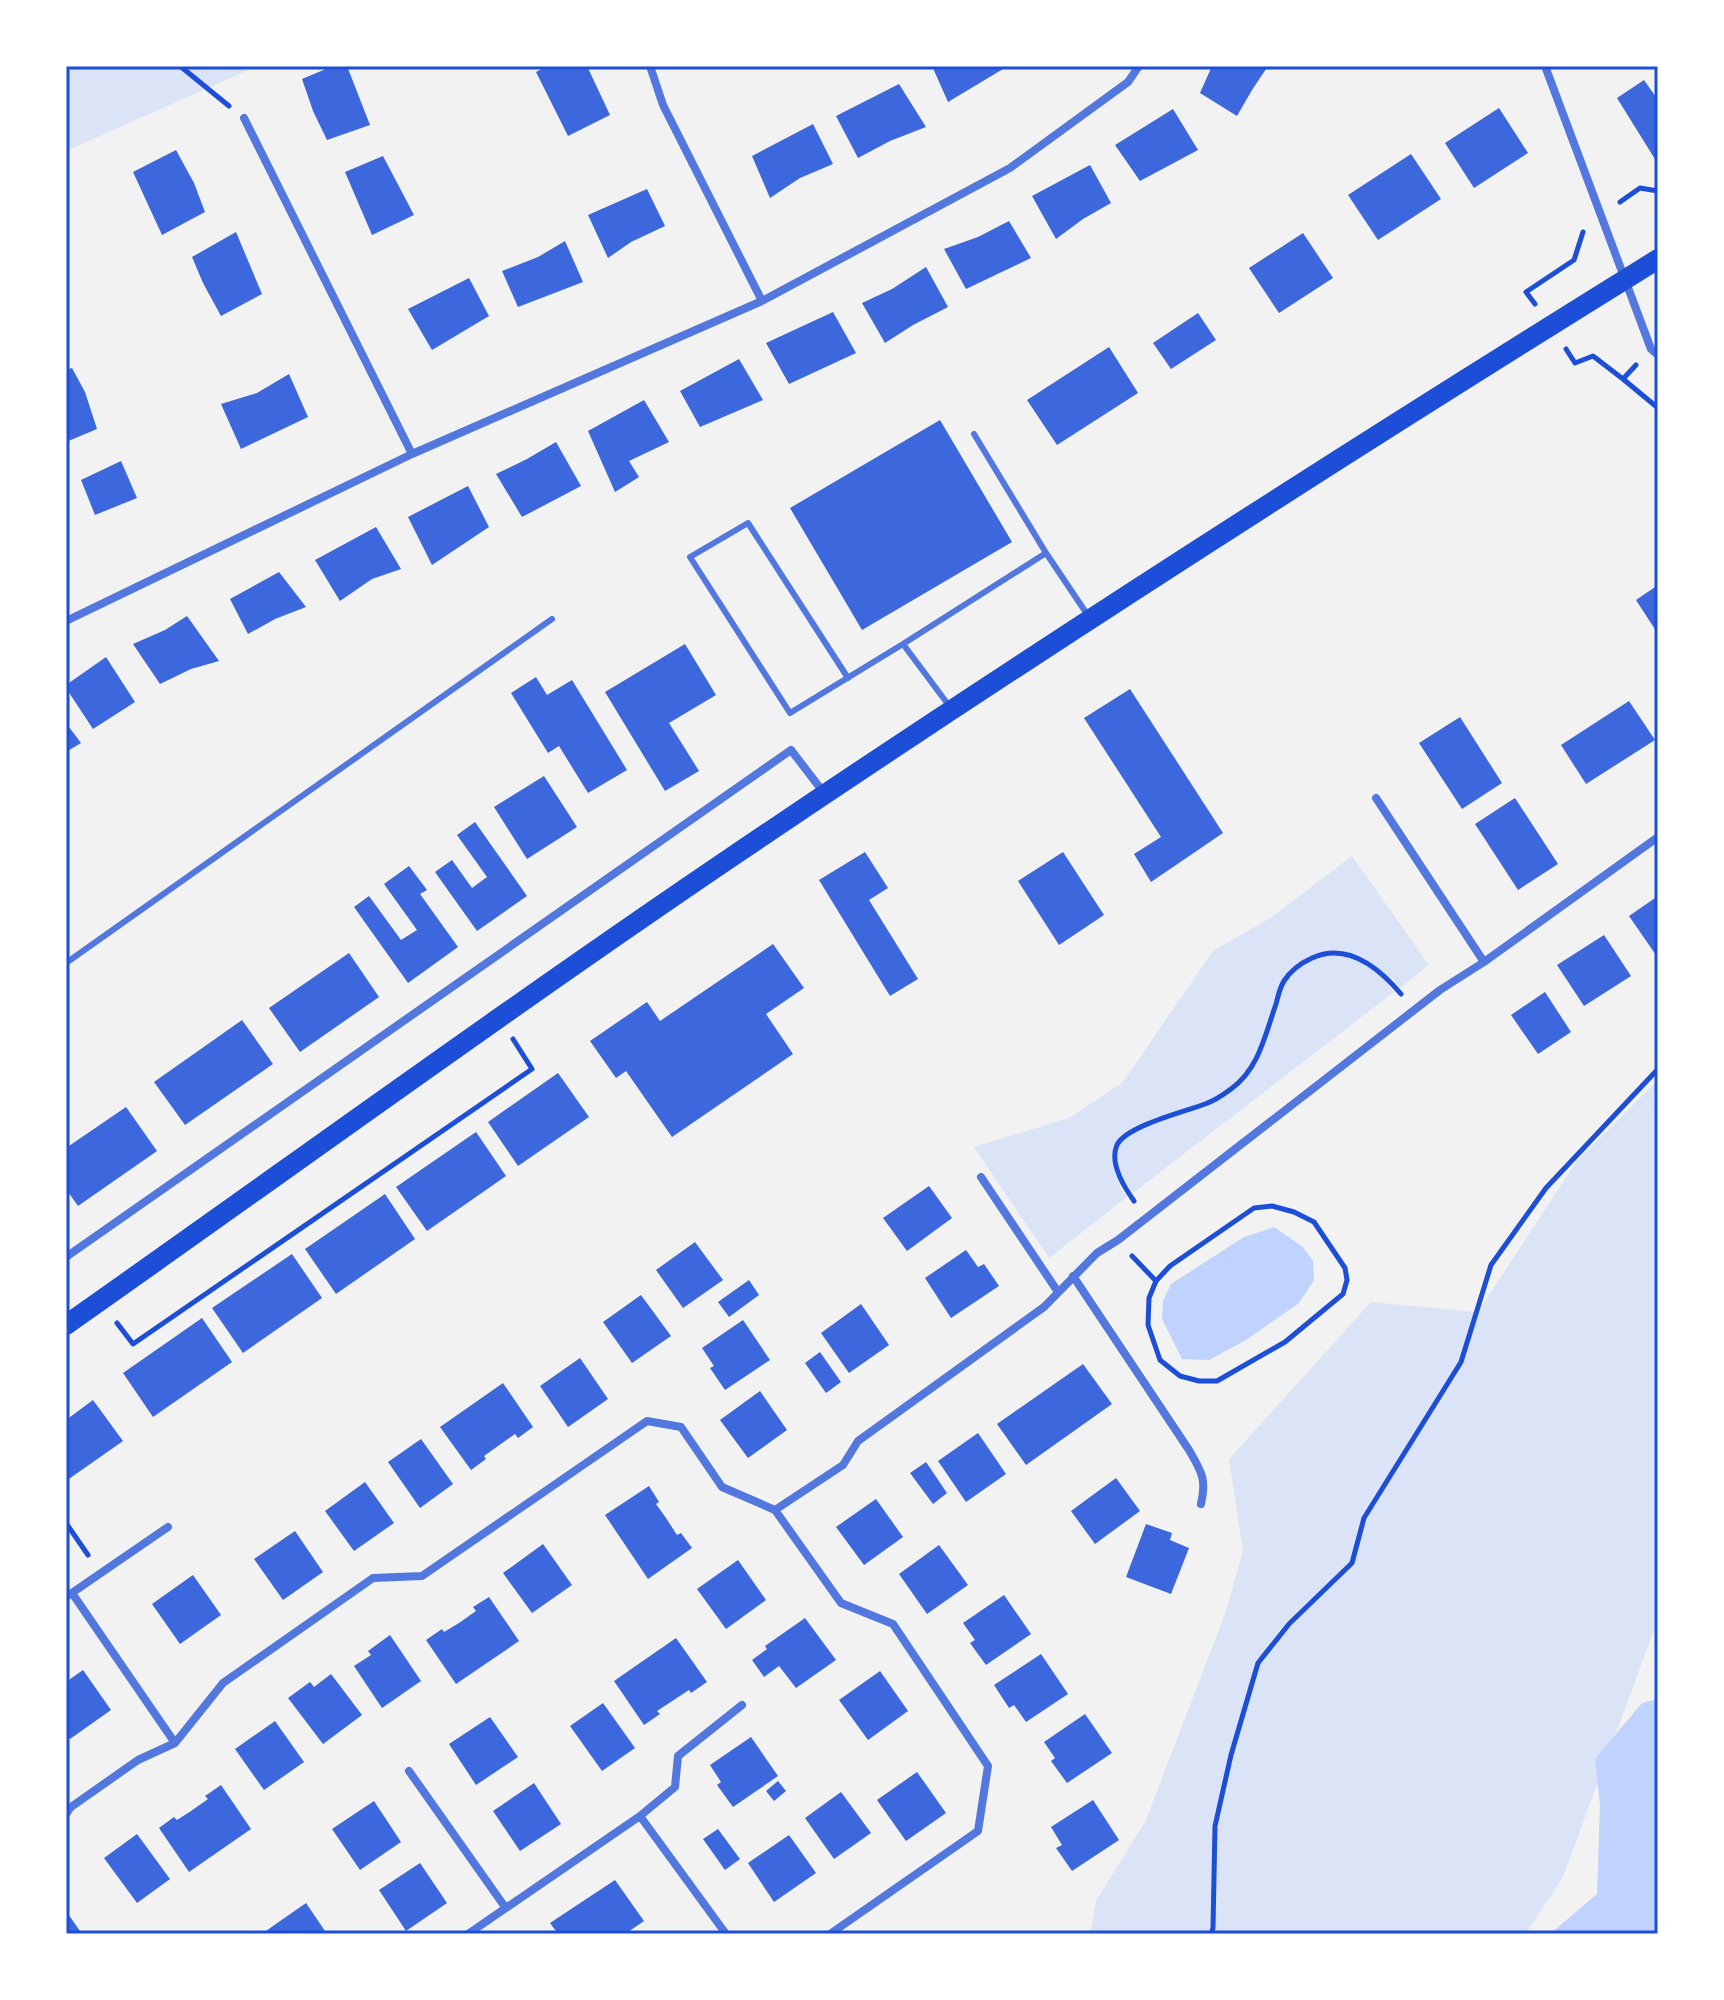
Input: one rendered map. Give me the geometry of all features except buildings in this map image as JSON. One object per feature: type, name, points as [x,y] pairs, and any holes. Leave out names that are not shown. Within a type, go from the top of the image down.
[{"type":"main road","points":[[66,1325],[733,856],[952,709],[1090,618],[1658,259]]},
{"type":"street","points":[[650,66],[663,105],[762,301]]},
{"type":"street","points":[[66,620],[412,454],[762,301],[1010,168],[1128,82],[1139,66]]},
{"type":"street","points":[[1545,66],[1651,349],[1658,355]]},
{"type":"street","points":[[244,118],[412,454]]},
{"type":"street","points":[[66,1257],[791,750],[825,795]]},
{"type":"street","points":[[1376,798],[1484,962]]},
{"type":"street","points":[[775,1510],[843,1465],[858,1441],[1044,1307],[1097,1253],[1118,1240],[1440,990],[1658,837]]},
{"type":"street","points":[[981,1177],[1058,1292]]},
{"type":"street","points":[[1073,1276],[1202,1473],[1204,1489],[1201,1504]]},
{"type":"street","points":[[66,1814],[71,1807],[138,1760],[175,1743],[223,1683],[373,1578],[422,1576],[647,1421],[681,1427],[722,1487],[775,1510],[841,1603],[893,1624],[988,1766],[978,1831],[830,1934]]},
{"type":"street","points":[[168,1527],[69,1595],[175,1743]]},
{"type":"street","points":[[468,1934],[640,1816],[675,1787],[678,1756],[742,1705]]},
{"type":"street","points":[[409,1771],[505,1907]]},
{"type":"street","points":[[640,1816],[726,1934]]},
{"type":"lane","points":[[974,434],[1046,553],[1090,618]]},
{"type":"lane","points":[[848,678],[748,523],[690,557],[790,713],[848,678],[903,644],[1046,553]]},
{"type":"lane","points":[[66,963],[552,619]]},
{"type":"lane","points":[[903,644],[952,709]]},
{"type":"path","points":[[180,66],[244,118]]},
{"type":"path","points":[[1623,379],[1658,408]]},
{"type":"path","points":[[1146,1218],[1122,1184],[1114,1155],[1118,1142],[1135,1129],[1209,1103],[1234,1087],[1255,1063],[1283,982],[1299,964],[1325,952],[1346,953],[1389,979],[1414,1010]]},
{"type":"path","points":[[100,1301],[133,1344],[532,1069],[500,1018]]},
{"type":"path","points":[[1211,1934],[1215,1826],[1231,1755],[1258,1663],[1289,1624],[1352,1563],[1364,1518],[1461,1362],[1491,1265],[1546,1188],[1658,1069]]},
{"type":"path","points":[[1272,1206],[1314,1222],[1345,1268],[1347,1280],[1343,1294],[1285,1342],[1217,1381],[1199,1381],[1180,1376],[1160,1360],[1148,1325],[1149,1298],[1156,1281],[1170,1266],[1254,1208],[1272,1206]]},
{"type":"path","points":[[1118,1240],[1156,1281]]},
{"type":"path","points":[[66,1523],[101,1573]]},
{"type":"shaded area","points":[[66,66],[257,66],[66,151]]},
{"type":"shaded area","points":[[1352,856],[1429,965],[1400,988],[1392,978],[1386,982],[1394,992],[1133,1193],[1125,1182],[1119,1187],[1127,1197],[1049,1258],[974,1147],[1069,1118],[1123,1082],[1213,951],[1270,918]]},
{"type":"shaded area","points":[[1658,1080],[1658,1619],[1563,1877],[1526,1934],[1090,1934],[1096,1901],[1146,1820],[1226,1611],[1243,1551],[1229,1459],[1371,1302],[1478,1312],[1576,1162]]},
{"type":"water","points":[[1274,1227],[1303,1247],[1313,1261],[1314,1280],[1299,1303],[1246,1340],[1209,1360],[1182,1359],[1162,1319],[1163,1301],[1171,1284],[1244,1237]]},
{"type":"water","points":[[1658,1699],[1658,1934],[1550,1934],[1597,1894],[1600,1805],[1595,1759],[1642,1703]]}]
